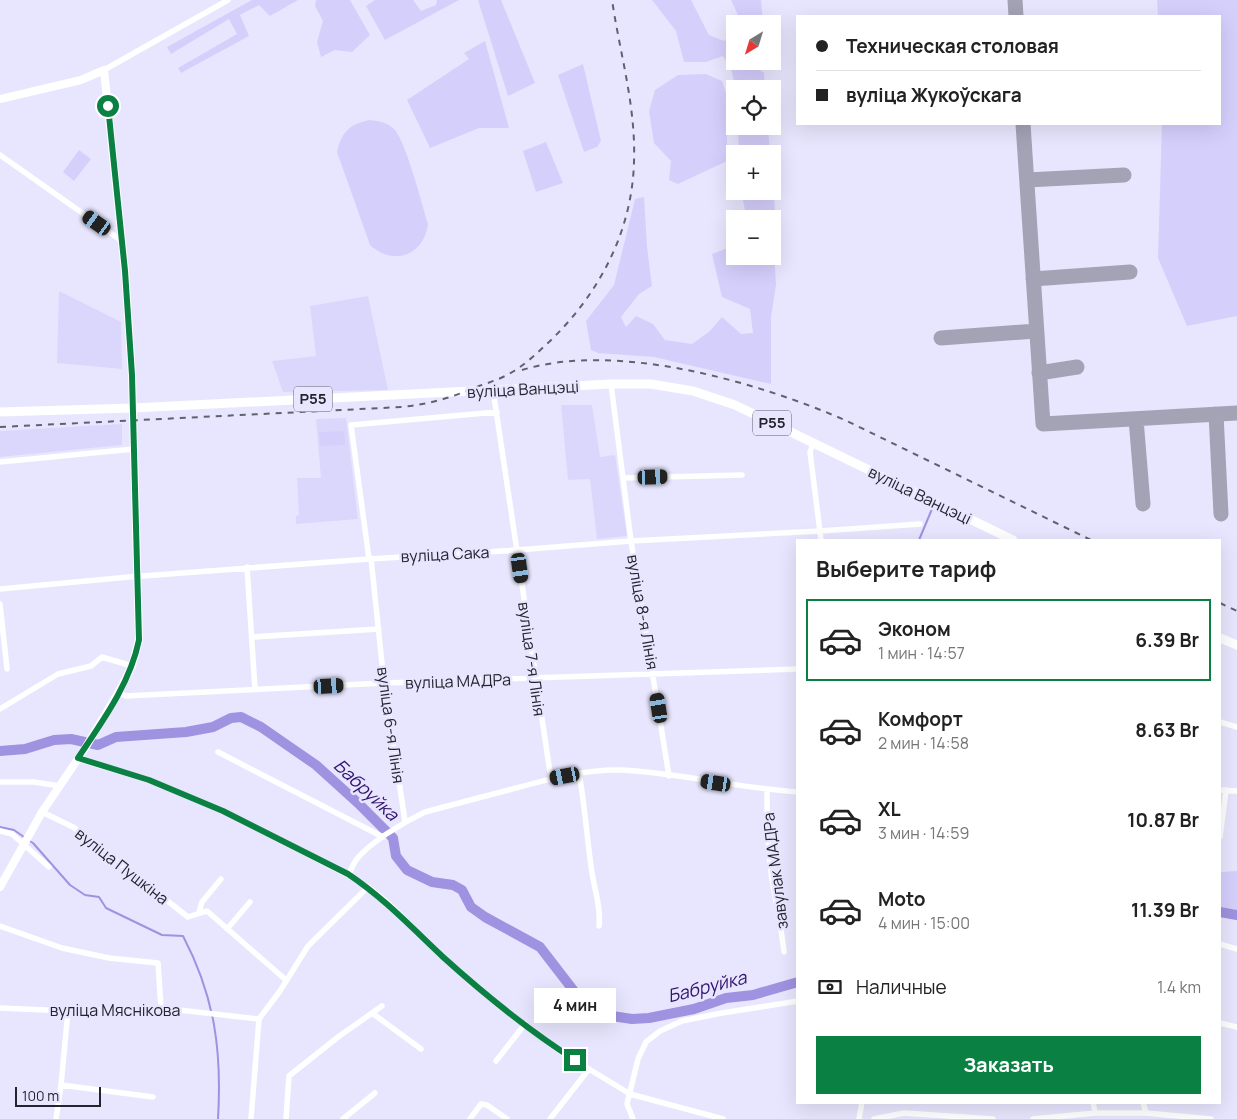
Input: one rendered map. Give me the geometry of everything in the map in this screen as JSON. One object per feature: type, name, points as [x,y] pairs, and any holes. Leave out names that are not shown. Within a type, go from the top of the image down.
[{"type":"main road","points":[[0,99],[80,80],[104,70],[122,241],[132,375],[139,640],[132,666],[118,693],[84,750],[42,812],[0,887]]},
{"type":"main road","name":"вуліца Ванцэці","points":[[0,412],[132,408],[611,384],[651,384],[693,391],[735,405],[1011,539]]},
{"type":"main road","points":[[1221,638],[1237,645]]},
{"type":"street","points":[[104,70],[228,0]]},
{"type":"street","points":[[0,154],[122,241]]},
{"type":"street","name":"вуліца 8-я Лінія","points":[[611,384],[631,540],[669,776]]},
{"type":"street","name":"вуліца 7-я Лінія","points":[[493,390],[551,779]]},
{"type":"street","name":"вуліца Ванцэці","points":[[351,425],[497,412]]},
{"type":"street","name":"вуліца 6-я Лінія","points":[[351,425],[370,558],[384,683],[405,821]]},
{"type":"street","points":[[813,443],[810,452],[820,539]]},
{"type":"street","points":[[0,462],[134,449]]},
{"type":"street","points":[[623,478],[742,475]]},
{"type":"street","name":"вуліца Сака","points":[[0,589],[137,576],[370,558],[517,550],[631,540],[920,524]]},
{"type":"street","points":[[247,567],[255,690]]},
{"type":"street","points":[[0,604],[3,655],[7,669]]},
{"type":"street","points":[[252,637],[379,629]]},
{"type":"street","points":[[0,709],[58,674],[91,666],[102,656],[132,666]]},
{"type":"street","name":"вуліца МАДРа","points":[[118,693],[126,696],[384,683],[796,669]]},
{"type":"street","points":[[1221,722],[1237,727]]},
{"type":"street","points":[[218,752],[383,837]]},
{"type":"street","points":[[78,758],[149,780],[223,811],[348,874],[388,903],[444,957],[496,1003],[561,1052],[630,1094],[723,1119]]},
{"type":"street","points":[[348,874],[357,860],[383,837],[405,821],[424,812],[579,773],[620,770],[766,790],[796,792]]},
{"type":"street","points":[[579,773],[592,874],[600,915],[599,926]]},
{"type":"street","points":[[0,782],[34,782],[60,786]]},
{"type":"street","name":"завулак МАДРа","points":[[766,790],[771,872],[780,918],[784,952]]},
{"type":"street","points":[[1221,820],[1223,790],[1237,791]]},
{"type":"street","name":"вуліца Пушкіна","points":[[42,812],[73,827],[188,917],[200,912]]},
{"type":"street","points":[[0,831],[25,840],[49,867]]},
{"type":"street","points":[[221,879],[202,902],[200,912],[207,911],[286,980]]},
{"type":"street","points":[[251,1119],[259,1019],[308,946],[368,887]]},
{"type":"street","points":[[227,929],[250,902]]},
{"type":"street","points":[[0,926],[62,948],[109,958],[158,963],[161,1008]]},
{"type":"street","points":[[1221,944],[1237,949]]},
{"type":"street","points":[[633,1119],[627,1104],[638,1059],[646,1042],[660,1031],[682,1021],[796,1000]]},
{"type":"street","points":[[286,1119],[289,1076],[382,1006]]},
{"type":"street","name":"вуліца Мяснікова","points":[[0,1008],[68,1011],[161,1008],[259,1019]]},
{"type":"street","points":[[56,1119],[68,1011]]},
{"type":"street","points":[[372,1013],[422,1049]]},
{"type":"street","points":[[1221,1023],[1237,1027]]},
{"type":"street","points":[[496,1061],[525,1024]]},
{"type":"street","points":[[550,1119],[589,1069]]},
{"type":"street","points":[[61,1085],[153,1097]]},
{"type":"street","points":[[343,1119],[375,1093]]},
{"type":"street","points":[[470,1119],[480,1104],[487,1105],[507,1119]]},
{"type":"street","points":[[859,1119],[862,1104]]},
{"type":"street","points":[[1093,1104],[1094,1113]]},
{"type":"street","points":[[1144,1104],[1146,1114]]},
{"type":"street","points":[[874,1119],[904,1113],[993,1119]]},
{"type":"street","points":[[1033,1119],[1094,1113],[1146,1114],[1211,1119]]},
{"type":"shaded area","points":[[252,0],[298,0],[270,16],[259,5],[240,15],[249,36],[181,73],[178,68],[237,34],[229,19],[171,54],[167,47]]},
{"type":"shaded area","points":[[316,0],[350,0],[370,35],[352,52],[335,50],[321,57],[317,42],[323,21],[315,6]]},
{"type":"shaded area","points":[[375,0],[413,0],[421,11],[436,5],[437,0],[459,0],[385,40],[366,6]]},
{"type":"shaded area","points":[[478,0],[501,0],[535,83],[508,96]]},
{"type":"shaded area","points":[[652,0],[691,0],[709,35],[724,41],[726,39],[726,61],[723,56],[706,62],[684,62],[676,31]]},
{"type":"shaded area","points":[[731,0],[761,0],[762,15],[738,15]]},
{"type":"shaded area","points":[[1157,0],[1237,0],[1237,316],[1187,326],[1158,258],[1162,125],[1221,125],[1221,15],[1158,15]]},
{"type":"shaded area","points":[[485,41],[509,128],[479,128],[430,148],[407,100],[469,59],[464,53]]},
{"type":"shaded area","points":[[583,64],[601,141],[597,147],[584,152],[558,75]]},
{"type":"shaded area","points":[[731,70],[760,70],[764,73],[764,80],[734,80]]},
{"type":"shaded area","points":[[706,74],[722,81],[726,93],[727,145],[726,161],[678,184],[669,180],[671,161],[654,143],[649,111],[655,90],[678,75]]},
{"type":"shaded area","points":[[369,120],[379,121],[388,125],[399,136],[404,146],[428,224],[420,244],[406,254],[388,255],[370,245],[337,152],[341,139],[347,130],[356,124]]},
{"type":"shaded area","points":[[738,135],[769,135],[769,145],[739,145]]},
{"type":"shaded area","points":[[546,142],[563,183],[536,192],[523,151]]},
{"type":"shaded area","points":[[79,150],[91,159],[74,181],[63,172]]},
{"type":"shaded area","points":[[644,197],[652,286],[639,294],[621,317],[626,327],[636,316],[653,324],[665,340],[692,344],[710,331],[722,317],[741,334],[753,333],[750,309],[722,297],[712,254],[726,249],[726,265],[775,265],[776,285],[771,317],[771,384],[654,357],[598,353],[591,350],[586,321],[614,285],[635,199]]},
{"type":"shaded area","points":[[743,200],[774,200],[775,210],[745,210]]},
{"type":"shaded area","points":[[59,291],[121,322],[122,369],[57,363]]},
{"type":"shaded area","points":[[368,296],[388,390],[283,392],[272,361],[316,356],[310,306]]},
{"type":"shaded area","points":[[561,405],[592,405],[600,457],[615,455],[627,536],[597,539],[590,479],[568,480]]},
{"type":"shaded area","points":[[346,418],[358,519],[296,524],[296,516],[299,515],[297,478],[321,478],[316,419]]},
{"type":"shaded area","points":[[122,424],[122,445],[0,457],[0,431]]},
{"type":"shaded area","points":[[344,431],[345,445],[320,446],[319,432]]},
{"type":"shaded area","points":[[1237,871],[1237,910],[1221,907],[1222,872]]},
{"type":"waterway","points":[[919,539],[932,509]]},
{"type":"waterway","name":"Бабруйка","points":[[0,751],[25,749],[54,740],[71,739],[98,745],[116,737],[186,732],[213,727],[231,718],[241,717],[261,727],[316,765],[358,803],[393,838],[396,856],[407,870],[432,882],[453,885],[462,890],[471,907],[485,917],[540,947],[577,995],[591,1007],[612,1016],[632,1019],[649,1018],[694,1009],[726,998],[753,995],[796,983]]},
{"type":"waterway","points":[[0,827],[14,830],[24,837]]},
{"type":"waterway","points":[[28,840],[33,843],[70,885],[85,895],[99,897],[106,908],[162,935],[183,936],[203,981],[214,1025],[219,1070],[218,1119]]},
{"type":"waterway","name":"Бабруйка","points":[[1221,912],[1237,915]]},
{"type":"taxiway","points":[[1015,0],[1016,15]]},
{"type":"taxiway","points":[[1023,125],[1043,424],[1237,413]]},
{"type":"taxiway","points":[[1027,180],[1124,175]]},
{"type":"taxiway","points":[[1033,279],[1130,272]]},
{"type":"taxiway","points":[[941,338],[1036,331]]},
{"type":"taxiway","points":[[1039,373],[1077,367]]},
{"type":"taxiway","points":[[1216,414],[1221,514]]},
{"type":"taxiway","points":[[1136,419],[1143,504]]},
{"type":"railway","points":[[0,427],[402,407],[451,397],[501,378],[519,368],[549,342],[583,303],[610,260],[627,213],[632,188],[634,162],[633,121],[612,0]]},
{"type":"railway","points":[[522,370],[560,362],[600,360],[643,363],[687,370],[772,392],[847,421],[1089,539]]},
{"type":"railway","points":[[1221,603],[1237,611]]},
{"type":"route","points":[[108,106],[125,271],[132,375],[139,640],[132,666],[96,731],[78,758],[149,780],[223,811],[348,874],[388,903],[444,957],[496,1003],[561,1052],[575,1060]]}]
